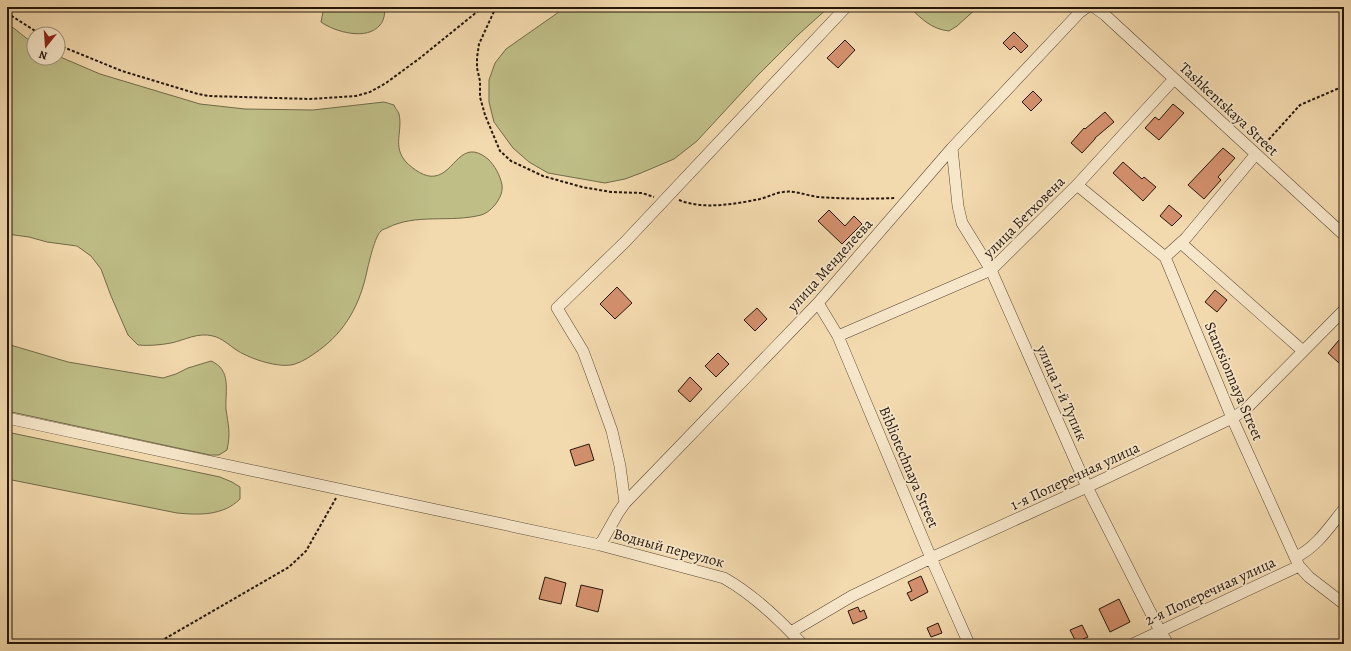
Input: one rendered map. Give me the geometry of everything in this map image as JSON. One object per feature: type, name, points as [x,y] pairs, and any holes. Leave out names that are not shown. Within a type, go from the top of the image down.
[{"type":"street","points":[[625,502],[620,466],[612,431],[596,385],[572,330],[557,308],[625,242],[846,7]]},
{"type":"street","name":"улица Менделеева","points":[[600,545],[625,502],[818,303],[952,148],[1080,12],[1087,7]]},
{"type":"street","name":"Tashkentskaya Street","points":[[1094,7],[1105,15],[1344,235]]},
{"type":"street","name":"улица Бетховена","points":[[838,336],[991,270],[1077,186],[1174,79]]},
{"type":"street","name":"улица 1-й Тупик","points":[[952,148],[959,215],[962,223],[991,270],[1087,487],[1168,644]]},
{"type":"street","points":[[1165,257],[1181,243],[1256,154]]},
{"type":"street","name":"Stantsionnaya Street","points":[[1077,186],[1165,257],[1232,418],[1298,562],[1309,577],[1344,604]]},
{"type":"street","points":[[1181,243],[1304,351]]},
{"type":"street","name":"Bibliotechnaya Street","points":[[818,303],[838,336],[931,558],[969,644]]},
{"type":"street","name":"1-я Поперечная улица","points":[[791,632],[852,596],[1232,418],[1245,410],[1344,310]]},
{"type":"street","name":"Водный переулок","points":[[7,418],[600,545],[724,578],[737,585],[765,607],[802,644]]},
{"type":"street","name":"2-я Поперечная улица","points":[[1133,644],[1298,562],[1344,509]]},
{"type":"path","points":[[66,48],[122,71],[209,96],[310,99],[356,96],[370,92],[386,83],[420,58],[483,7]]},
{"type":"path","points":[[496,7],[479,44],[477,68],[480,81],[480,97],[500,151],[511,161],[543,176],[582,187],[611,192],[642,193],[705,206],[760,199],[783,192],[798,192],[812,196],[851,199],[909,198]]},
{"type":"path","points":[[7,13],[27,26]]},
{"type":"path","points":[[1256,154],[1300,105],[1344,86]]},
{"type":"path","points":[[156,644],[288,567],[306,551],[341,490]]},
{"type":"shaded area","points":[[324,7],[385,7],[383,19],[380,25],[367,33],[359,34],[342,32],[321,22]]},
{"type":"shaded area","points":[[566,7],[829,7],[799,34],[757,76],[697,141],[674,159],[625,179],[605,183],[548,173],[529,162],[513,148],[494,122],[489,102],[489,80],[495,63],[506,49]]},
{"type":"shaded area","points":[[909,7],[978,7],[957,26],[949,31],[932,26]]},
{"type":"shaded area","points":[[7,24],[26,38],[26,66],[66,66],[66,59],[100,74],[200,104],[245,109],[313,110],[384,102],[394,105],[399,114],[400,121],[400,150],[406,162],[412,167],[427,176],[435,176],[442,174],[465,154],[471,152],[479,153],[488,159],[493,165],[502,185],[499,199],[489,211],[481,215],[457,218],[421,219],[398,223],[382,230],[374,243],[364,283],[356,306],[344,326],[328,343],[310,357],[298,363],[289,365],[274,364],[258,360],[238,351],[220,338],[207,335],[171,343],[138,345],[128,335],[101,269],[91,256],[77,246],[7,234]]},
{"type":"shaded area","points":[[7,344],[68,362],[163,378],[211,361],[218,365],[225,375],[226,409],[229,433],[227,450],[219,455],[210,455],[7,411]]},
{"type":"shaded area","points":[[7,432],[220,477],[240,487],[240,499],[226,509],[210,513],[177,513],[7,479]]},
{"type":"building","points":[[1014,32],[1028,46],[1021,53],[1014,46],[1010,50],[1003,43]]},
{"type":"building","points":[[845,40],[855,50],[838,68],[827,58]]},
{"type":"building","points":[[1033,91],[1042,100],[1031,111],[1022,102]]},
{"type":"building","points":[[1173,104],[1184,113],[1159,140],[1145,128],[1155,117],[1159,120]]},
{"type":"building","points":[[1105,112],[1114,122],[1095,138],[1082,153],[1071,143],[1084,128],[1085,129]]},
{"type":"building","points":[[1223,148],[1235,158],[1218,177],[1221,180],[1204,199],[1188,185]]},
{"type":"building","points":[[1123,162],[1142,179],[1144,177],[1156,187],[1143,201],[1113,173]]},
{"type":"building","points":[[1169,205],[1182,216],[1172,226],[1160,216]]},
{"type":"building","points":[[829,210],[845,226],[854,216],[862,224],[842,244],[818,221]]},
{"type":"building","points":[[617,287],[632,303],[615,319],[600,304]]},
{"type":"building","points":[[1215,290],[1227,300],[1217,312],[1205,302]]},
{"type":"building","points":[[757,308],[767,319],[755,331],[744,320]]},
{"type":"building","points":[[1339,340],[1344,345],[1344,359],[1340,364],[1328,353]]},
{"type":"building","points":[[718,353],[729,364],[716,377],[705,366]]},
{"type":"building","points":[[690,377],[702,389],[690,402],[678,391]]},
{"type":"building","points":[[589,444],[594,460],[575,466],[570,450]]},
{"type":"building","points":[[921,576],[928,592],[911,601],[907,593],[912,591],[908,582]]},
{"type":"building","points":[[545,577],[566,583],[561,604],[539,599]]},
{"type":"building","points":[[581,585],[603,590],[598,612],[576,606]]},
{"type":"building","points":[[1119,599],[1130,622],[1110,632],[1099,609]]},
{"type":"building","points":[[858,607],[860,612],[864,610],[867,618],[853,624],[848,611]]},
{"type":"building","points":[[938,623],[942,633],[931,637],[927,628]]},
{"type":"building","points":[[1082,625],[1088,637],[1076,642],[1070,630]]}]
